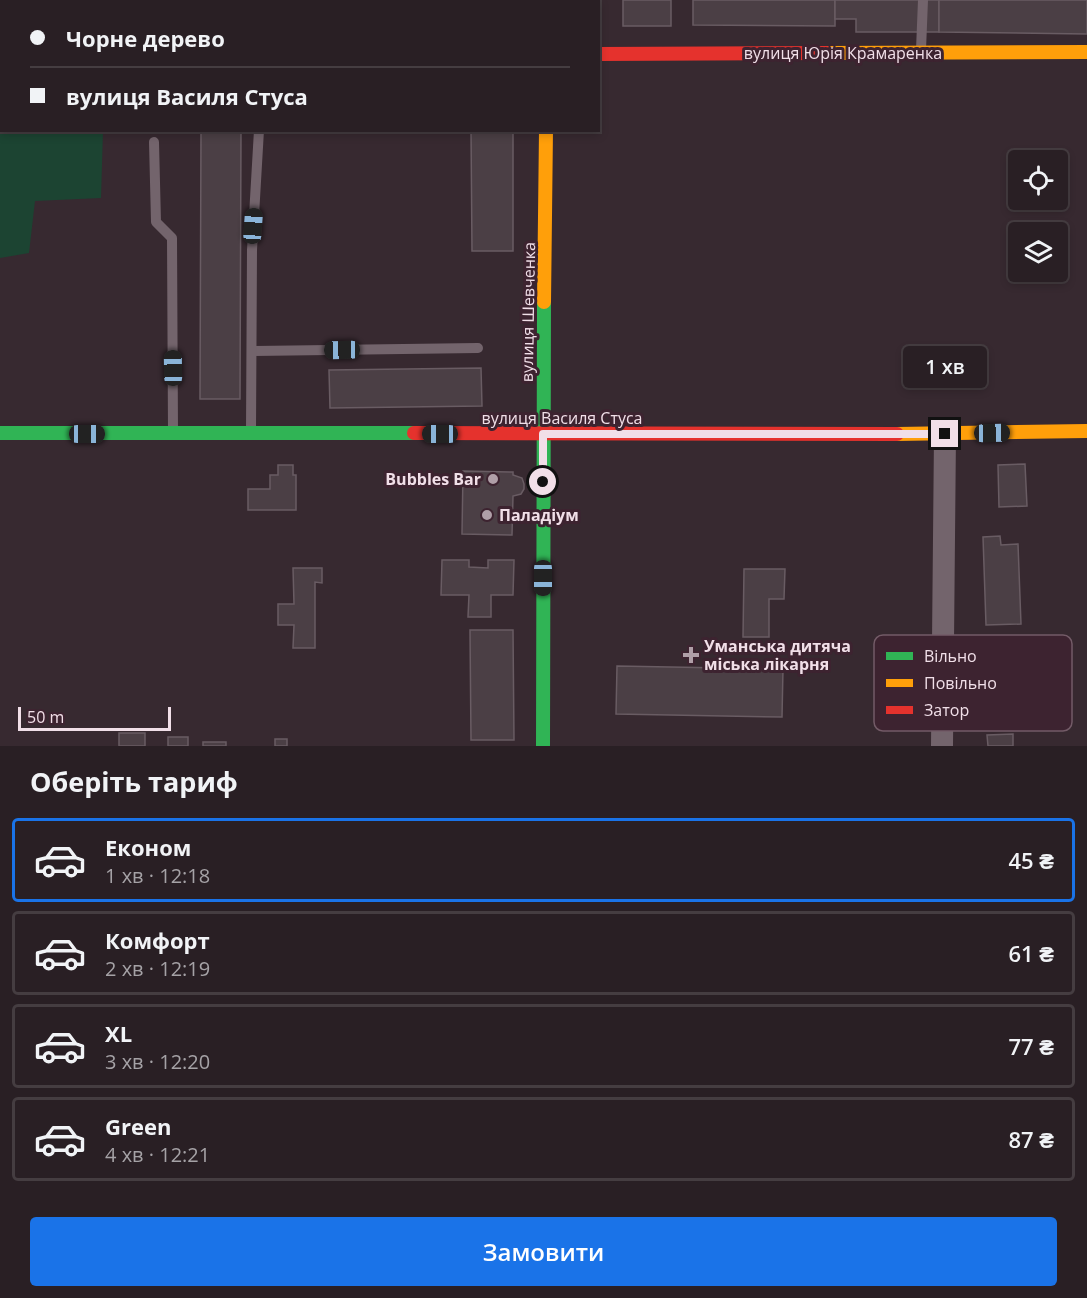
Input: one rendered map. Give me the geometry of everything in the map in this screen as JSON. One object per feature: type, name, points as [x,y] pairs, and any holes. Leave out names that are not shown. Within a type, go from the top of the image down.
[{"type":"street","name":"вулиця Юрія Крамаренка","points":[[600,54],[1087,52]]},
{"type":"street","name":"вулиця Шевченка","points":[[543,746],[546,132]]},
{"type":"street","name":"вулиця Василя Стуса","points":[[0,433],[945,434],[1087,430]]},
{"type":"street","points":[[943,635],[945,434]]},
{"type":"street","points":[[942,731],[942,746]]},
{"type":"lane","points":[[921,53],[923,0]]},
{"type":"lane","points":[[251,434],[252,250],[259,132]]},
{"type":"lane","points":[[154,142],[156,222],[172,238],[174,434]]},
{"type":"lane","points":[[252,351],[478,348]]},
{"type":"green space","points":[[0,132],[103,132],[101,198],[35,201],[29,253],[0,258]]},
{"type":"building","points":[[623,0],[671,0],[671,26],[623,26]]},
{"type":"building","points":[[693,0],[835,0],[835,26],[693,25]]},
{"type":"building","points":[[835,0],[939,0],[939,32],[856,32],[856,19],[835,19]]},
{"type":"building","points":[[939,0],[1087,0],[1087,34],[939,32]]},
{"type":"building","points":[[201,132],[241,132],[240,399],[200,399]]},
{"type":"building","points":[[471,132],[513,132],[513,251],[472,251]]},
{"type":"building","points":[[481,368],[482,406],[330,408],[329,370]]},
{"type":"building","points":[[1025,464],[1027,506],[999,507],[998,465]]},
{"type":"building","points":[[278,465],[293,465],[293,475],[296,475],[296,510],[248,510],[248,489],[270,489],[270,475],[278,475]]},
{"type":"building","name":"Паладіум","points":[[463,471],[513,472],[513,475],[522,478],[524,489],[521,494],[513,496],[512,535],[462,534]]},
{"type":"building","points":[[1000,536],[1001,545],[1018,544],[1021,624],[986,625],[983,537]]},
{"type":"building","points":[[442,560],[469,560],[469,567],[488,568],[488,560],[514,560],[513,595],[491,595],[491,617],[468,617],[469,595],[441,595]]},
{"type":"building","points":[[293,568],[322,568],[322,583],[315,582],[315,648],[293,648],[294,625],[278,625],[278,604],[294,604]]},
{"type":"building","points":[[744,569],[785,569],[784,599],[769,599],[769,637],[743,637]]},
{"type":"building","points":[[470,630],[513,630],[514,740],[471,740]]},
{"type":"building","points":[[617,666],[783,669],[782,717],[616,714]]},
{"type":"building","points":[[119,733],[145,733],[145,746],[119,746]]},
{"type":"building","points":[[1013,734],[1013,746],[988,746],[987,735]]},
{"type":"building","points":[[168,737],[188,737],[188,746],[168,746]]},
{"type":"building","points":[[275,739],[287,739],[287,746],[275,746]]},
{"type":"building","points":[[203,742],[226,742],[226,746],[203,746]]},
{"type":"traffic: fast","points":[[543,746],[544,302]]},
{"type":"traffic: fast","points":[[0,433],[414,433]]},
{"type":"traffic: slow","points":[[827,53],[1087,52]]},
{"type":"traffic: slow","points":[[544,302],[546,132]]},
{"type":"traffic: slow","points":[[897,434],[1087,431]]},
{"type":"traffic: jam","points":[[600,54],[827,53]]},
{"type":"traffic: jam","points":[[414,433],[897,434]]},
{"type":"place","name":"Bubbles Bar","points":[[493,479]]},
{"type":"place","name":"Паладіум","points":[[487,515]]},
{"type":"place","name":"Уманська дитяча міська лікарня","points":[[691,655]]},
{"type":"route","points":[[543,482],[543,434],[945,434]]}]
